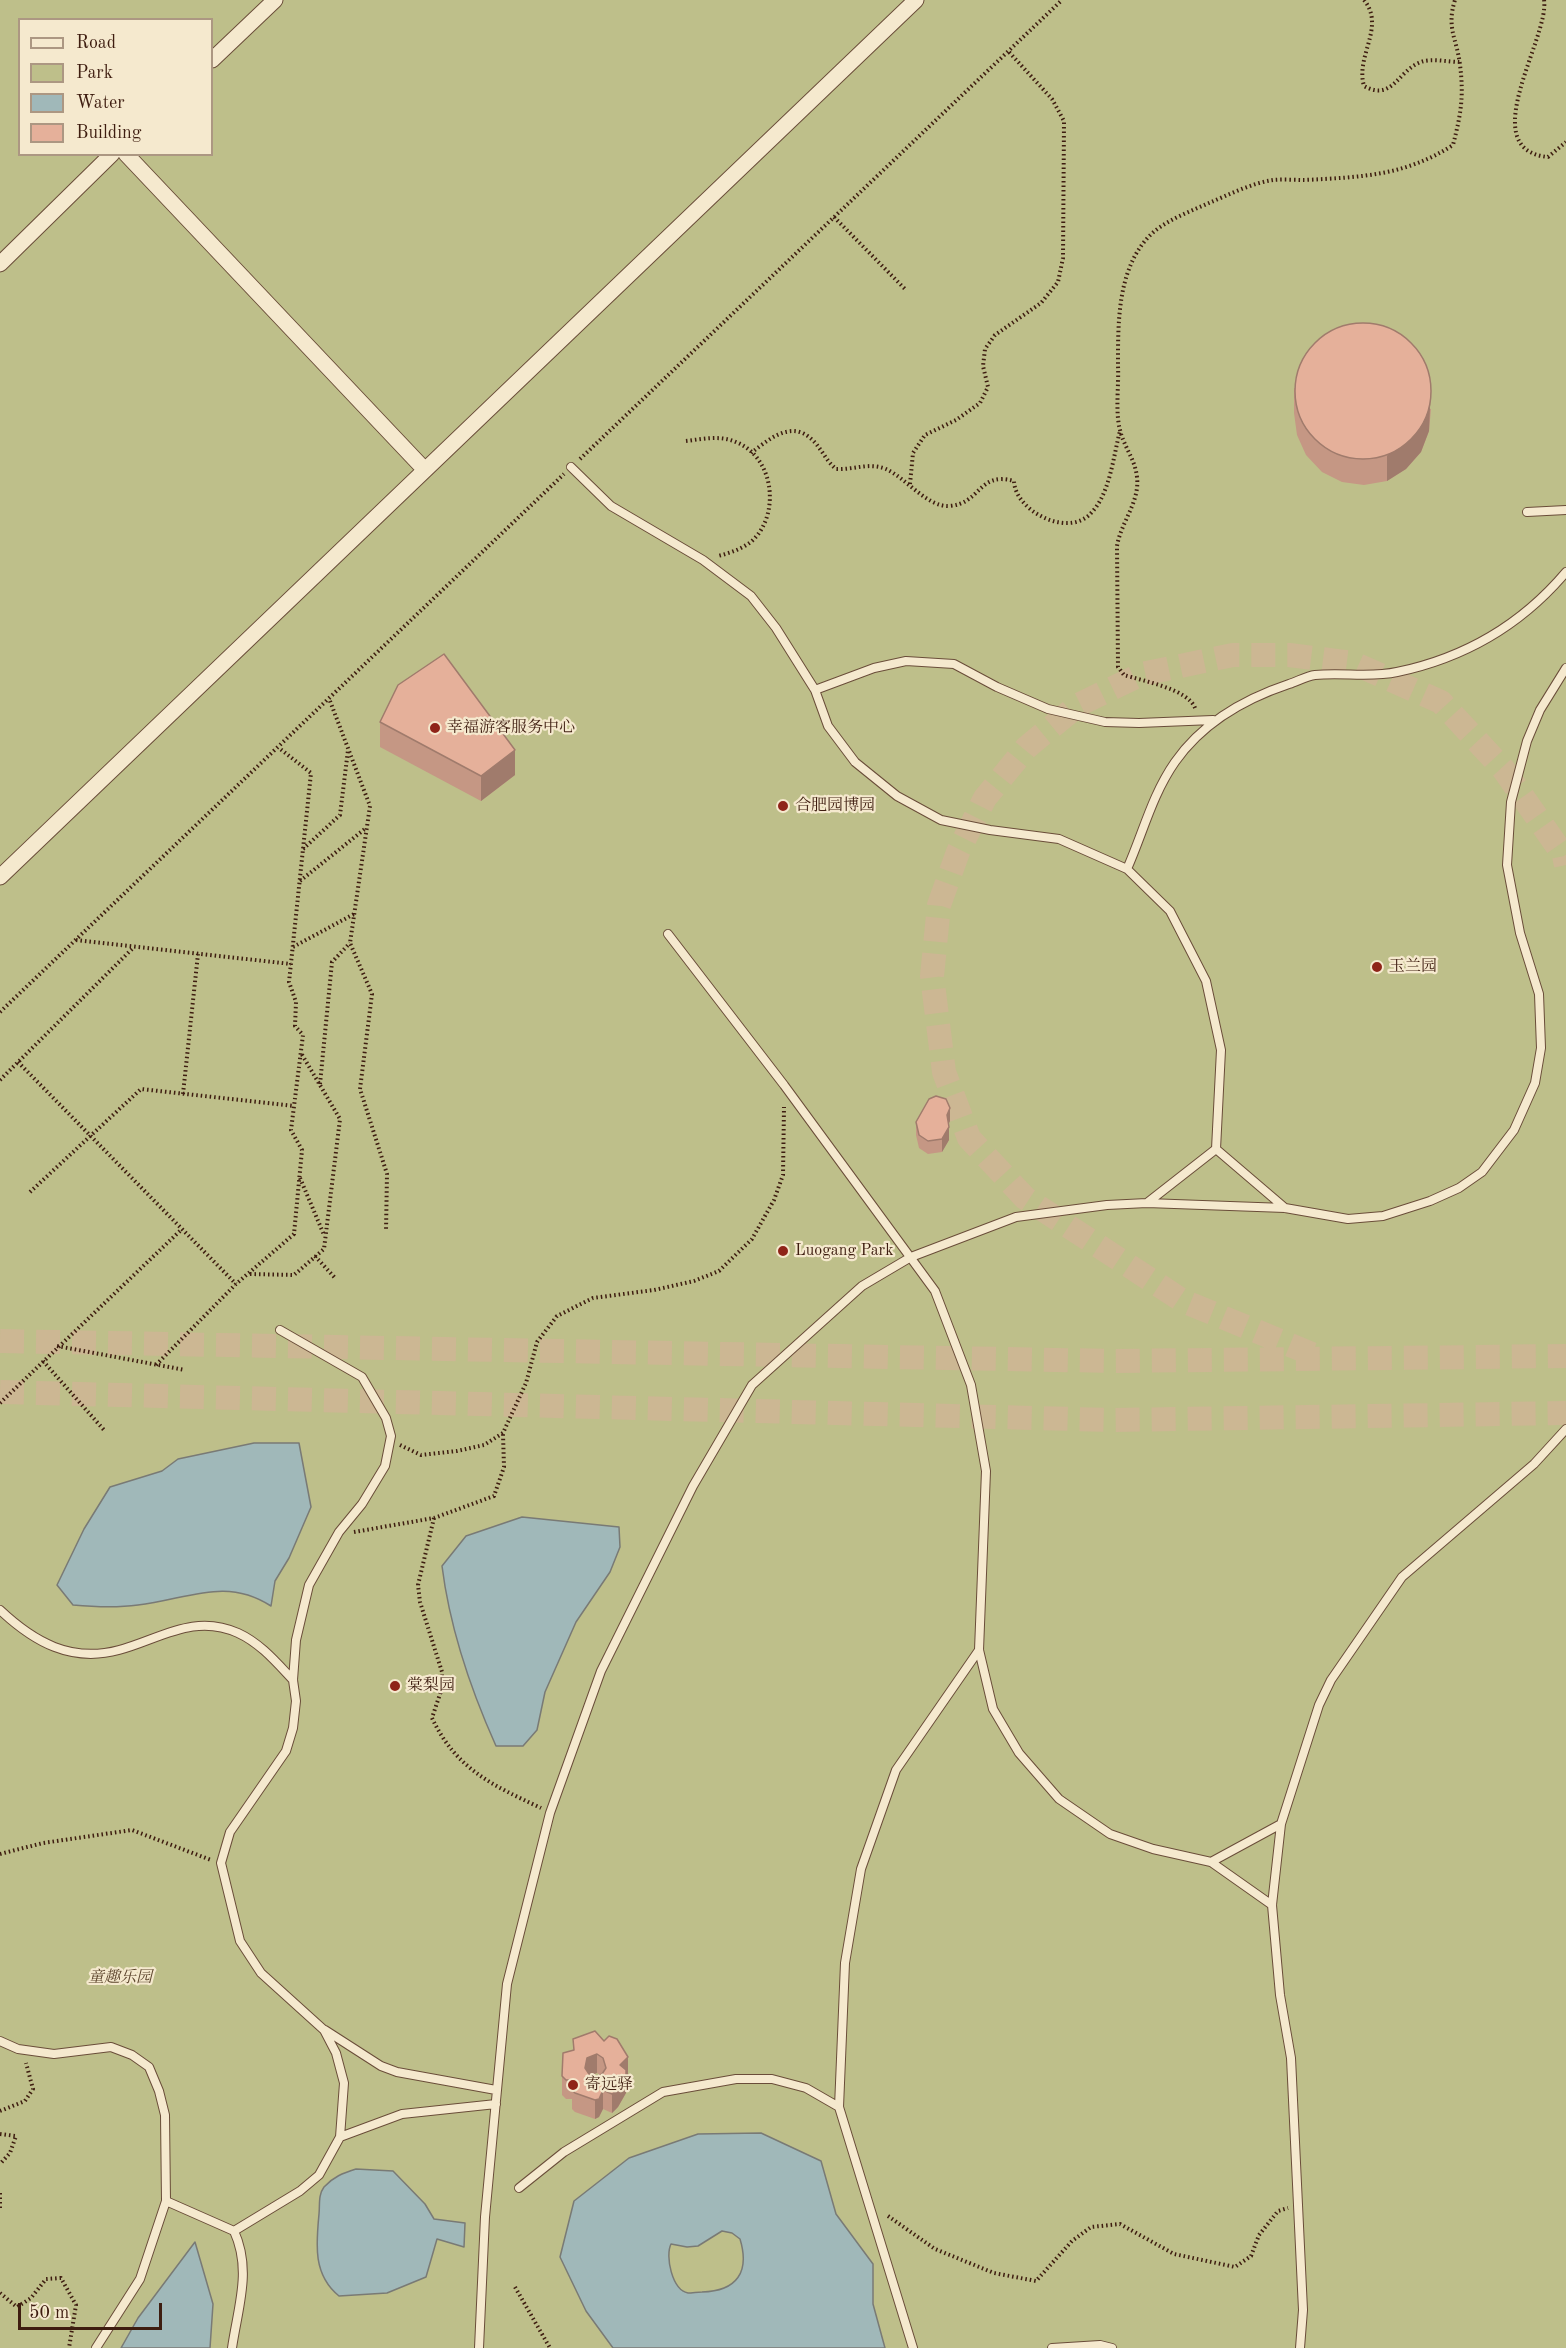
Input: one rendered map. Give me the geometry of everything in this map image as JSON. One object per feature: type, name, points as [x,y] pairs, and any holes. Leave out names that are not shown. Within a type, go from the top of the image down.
[{"type":"street","points":[[213,59],[275,0]]},
{"type":"street","points":[[0,877],[916,0]]},
{"type":"street","points":[[0,264],[110,156]]},
{"type":"street","points":[[128,156],[425,470]]},
{"type":"lane","points":[[571,467],[611,506],[703,560],[751,596],[776,628],[815,690],[828,726],[855,762],[897,796],[941,820],[990,830],[1059,838],[1127,870],[1170,911],[1206,981],[1221,1050],[1216,1149],[1147,1203]]},
{"type":"lane","points":[[1527,512],[1566,510]]},
{"type":"lane","points":[[1127,870],[1149,808],[1171,771],[1213,720],[1261,693],[1314,675],[1394,673],[1455,654],[1508,628],[1547,595],[1566,573]]},
{"type":"lane","points":[[815,690],[874,668],[906,661],[954,664],[997,687],[1059,711],[1105,722],[1213,720]]},
{"type":"lane","points":[[479,2348],[485,2217],[507,1984],[549,1813],[601,1671],[693,1486],[752,1385],[862,1286],[910,1257],[1016,1217],[1107,1205],[1147,1203],[1285,1208],[1348,1219],[1383,1216],[1430,1201],[1458,1188],[1482,1172],[1514,1130],[1535,1083],[1541,1048],[1539,994],[1520,933],[1507,865],[1511,802],[1527,741],[1540,710],[1566,668]]},
{"type":"lane","points":[[668,934],[784,1085],[935,1291],[971,1385],[986,1471],[979,1650],[993,1708],[1019,1753],[1059,1799],[1110,1834],[1154,1849],[1211,1862],[1272,1905]]},
{"type":"lane","points":[[1216,1149],[1285,1208]]},
{"type":"lane","points":[[280,1330],[362,1377],[387,1418],[391,1436],[385,1466],[362,1504],[339,1532],[309,1585],[296,1640],[293,1680],[295,1710],[286,1751],[230,1832],[221,1863],[240,1941],[261,1973],[324,2030],[381,2066],[397,2072],[496,2090]]},
{"type":"lane","points":[[1300,2348],[1303,2310],[1291,2058],[1280,1995],[1272,1905],[1281,1824],[1319,1705],[1331,1680],[1402,1576],[1534,1464],[1566,1429]]},
{"type":"lane","points":[[0,1610],[32,1637],[51,1646],[83,1653],[121,1649],[162,1633],[189,1626],[217,1626],[236,1632],[260,1646],[293,1680]]},
{"type":"lane","points":[[913,2348],[838,2107],[844,1963],[861,1869],[896,1770],[979,1650]]},
{"type":"lane","points":[[1211,1862],[1281,1824]]},
{"type":"lane","points":[[234,2231],[300,2191],[319,2175],[340,2138],[344,2083],[336,2053],[324,2030]]},
{"type":"lane","points":[[0,2041],[22,2050],[54,2054],[111,2047],[132,2055],[149,2067],[159,2091],[165,2115],[166,2201],[140,2279],[96,2348]]},
{"type":"lane","points":[[519,2188],[564,2152],[663,2092],[736,2079],[772,2079],[806,2088],[838,2107]]},
{"type":"lane","points":[[340,2138],[402,2114],[496,2104]]},
{"type":"lane","points":[[166,2201],[234,2231],[244,2258],[244,2275],[232,2348]]},
{"type":"lane","points":[[1052,2348],[1100,2345],[1112,2348]]},
{"type":"path","points":[[0,1012],[1062,0]]},
{"type":"path","points":[[1364,0],[1372,19],[1372,33],[1361,64],[1364,86],[1372,90],[1383,91],[1396,83],[1410,67],[1423,60],[1460,62]]},
{"type":"path","points":[[751,453],[779,433],[794,431],[809,436],[836,469],[875,466],[888,470],[935,502],[948,506],[963,503],[989,481],[1000,477],[1014,481],[1014,491],[1023,504],[1041,517],[1056,522],[1074,521],[1087,517],[1101,500],[1120,430],[1118,322],[1124,285],[1140,248],[1155,231],[1175,218],[1213,201],[1272,180],[1370,176],[1401,170],[1431,159],[1453,145],[1463,107],[1460,62],[1452,38],[1450,15],[1455,0]]},
{"type":"path","points":[[1544,0],[1545,10],[1540,33],[1517,96],[1516,128],[1521,143],[1538,156],[1548,157],[1566,142]]},
{"type":"path","points":[[910,484],[913,453],[925,435],[956,420],[980,403],[988,387],[983,366],[985,349],[995,335],[1041,303],[1058,282],[1063,258],[1065,121],[1052,99],[1009,52]]},
{"type":"path","points":[[834,217],[906,290]]},
{"type":"path","points":[[1120,430],[1133,457],[1137,478],[1136,496],[1119,531],[1117,546],[1118,667],[1124,675],[1182,694],[1193,703],[1200,720]]},
{"type":"path","points":[[686,441],[720,438],[738,442],[762,465],[769,480],[770,496],[763,523],[752,540],[740,549],[703,560]]},
{"type":"path","points":[[330,700],[370,806],[350,944],[372,994],[360,1089],[387,1174],[386,1231]]},
{"type":"path","points":[[156,1365],[236,1284],[294,1234],[302,1150],[291,1130],[303,1035],[295,1026],[296,1002],[289,982],[310,773],[279,748]]},
{"type":"path","points":[[303,850],[340,815],[348,749]]},
{"type":"path","points":[[299,882],[366,828]]},
{"type":"path","points":[[292,947],[354,914]]},
{"type":"path","points":[[75,940],[291,964]]},
{"type":"path","points":[[320,1084],[332,962],[350,944]]},
{"type":"path","points":[[0,1080],[135,946]]},
{"type":"path","points":[[183,1094],[198,954]]},
{"type":"path","points":[[249,1274],[294,1275],[324,1249],[340,1119],[301,1053]]},
{"type":"path","points":[[18,1062],[236,1284]]},
{"type":"path","points":[[339,1532],[360,1532],[434,1518],[494,1496],[504,1467],[503,1433],[526,1383],[537,1342],[557,1316],[593,1298],[654,1290],[694,1281],[719,1270],[752,1239],[774,1200],[783,1175],[784,1085]]},
{"type":"path","points":[[30,1192],[141,1089],[294,1106]]},
{"type":"path","points":[[300,1178],[325,1238]]},
{"type":"path","points":[[0,1402],[182,1229]]},
{"type":"path","points":[[315,1256],[336,1279]]},
{"type":"path","points":[[57,1346],[185,1370]]},
{"type":"path","points":[[43,1361],[104,1430]]},
{"type":"path","points":[[391,1436],[405,1449],[421,1455],[484,1445],[503,1433]]},
{"type":"path","points":[[434,1518],[418,1585],[420,1602],[442,1672],[442,1688],[432,1718],[443,1741],[473,1773],[549,1813]]},
{"type":"path","points":[[0,1854],[43,1843],[132,1830],[221,1863]]},
{"type":"path","points":[[0,2111],[25,2101],[33,2089],[22,2050]]},
{"type":"path","points":[[0,2134],[16,2136],[10,2153],[0,2164]]},
{"type":"path","points":[[0,2193],[2,2200],[0,2209]]},
{"type":"path","points":[[884,2212],[890,2219],[935,2249],[994,2273],[1036,2281],[1072,2241],[1091,2227],[1120,2224],[1174,2254],[1235,2267],[1251,2256],[1259,2235],[1278,2211],[1298,2204]]},
{"type":"path","points":[[0,2293],[17,2307],[31,2298],[46,2279],[61,2278],[76,2305],[69,2348]]},
{"type":"path","points":[[515,2287],[550,2348]]},
{"type":"green space","name":"合肥园博园","points":[[0,0],[1566,0],[1566,2348],[0,2348]]},
{"type":"water","points":[[254,1443],[299,1443],[311,1507],[289,1558],[275,1581],[271,1606],[238,1592],[221,1591],[130,1606],[73,1605],[57,1585],[84,1529],[110,1487],[162,1471],[178,1459]]},
{"type":"water","points":[[522,1517],[619,1527],[620,1547],[610,1572],[576,1622],[545,1692],[537,1730],[523,1746],[496,1746],[462,1658],[450,1613],[442,1566],[466,1536]]},
{"type":"water","points":[[761,2133],[821,2161],[836,2214],[873,2264],[873,2304],[885,2348],[613,2348],[586,2311],[560,2257],[574,2201],[629,2158],[698,2134]],"holes":[[[722,2231],[732,2233],[740,2239],[743,2251],[742,2270],[738,2278],[724,2288],[714,2291],[688,2293],[682,2291],[671,2272],[669,2256],[671,2244],[687,2247],[698,2246]]]},
{"type":"water","points":[[356,2169],[393,2171],[425,2204],[434,2219],[465,2223],[464,2247],[437,2239],[426,2277],[387,2293],[339,2296],[324,2279],[318,2259],[320,2197],[324,2187],[331,2181]]},
{"type":"water","points":[[195,2242],[213,2304],[210,2348],[121,2348],[138,2318]]},
{"type":"building","points":[[1363,323],[1389,328],[1411,343],[1426,365],[1431,391],[1426,417],[1411,439],[1389,454],[1363,459],[1337,454],[1315,439],[1300,417],[1295,391],[1300,365],[1315,343],[1337,328]]},
{"type":"building","name":"幸福游客服务中心","points":[[444,654],[515,750],[481,776],[380,722],[398,685]]},
{"type":"building","points":[[936,1096],[946,1099],[950,1108],[947,1115],[949,1127],[942,1139],[928,1141],[919,1135],[916,1122],[929,1099]]},
{"type":"building","points":[[595,2031],[604,2041],[609,2036],[617,2039],[628,2057],[620,2065],[626,2070],[626,2074],[618,2089],[612,2094],[603,2090],[599,2099],[595,2100],[575,2093],[572,2090],[574,2080],[566,2080],[562,2076],[563,2053],[574,2050],[573,2039]],"holes":[[[597,2054],[603,2058],[606,2068],[602,2074],[596,2077],[589,2074],[585,2068],[587,2058]]]},
{"type":"tunnel","points":[[1312,1354],[1183,1301],[1025,1198],[969,1138],[944,1072],[932,976],[939,905],[958,852],[985,798],[1026,748],[1078,705],[1142,674],[1233,655],[1289,655],[1353,663],[1441,702],[1504,770],[1564,856],[1566,865]]},
{"type":"tunnel","points":[[0,1341],[1115,1361],[1566,1356]]},
{"type":"tunnel","points":[[0,1392],[1114,1420],[1566,1413]]},
{"type":"place","name":"幸福游客服务中心","points":[[435,728]]},
{"type":"place","name":"合肥园博园","points":[[783,806]]},
{"type":"place","name":"玉兰园","points":[[1377,967]]},
{"type":"place","name":"Luogang Park","points":[[783,1251]]},
{"type":"place","name":"棠梨园","points":[[395,1686]]},
{"type":"place","name":"寄远驿","points":[[573,2085]]},
{"type":"park label","name":"童趣乐园","points":[[120,1978]]}]
